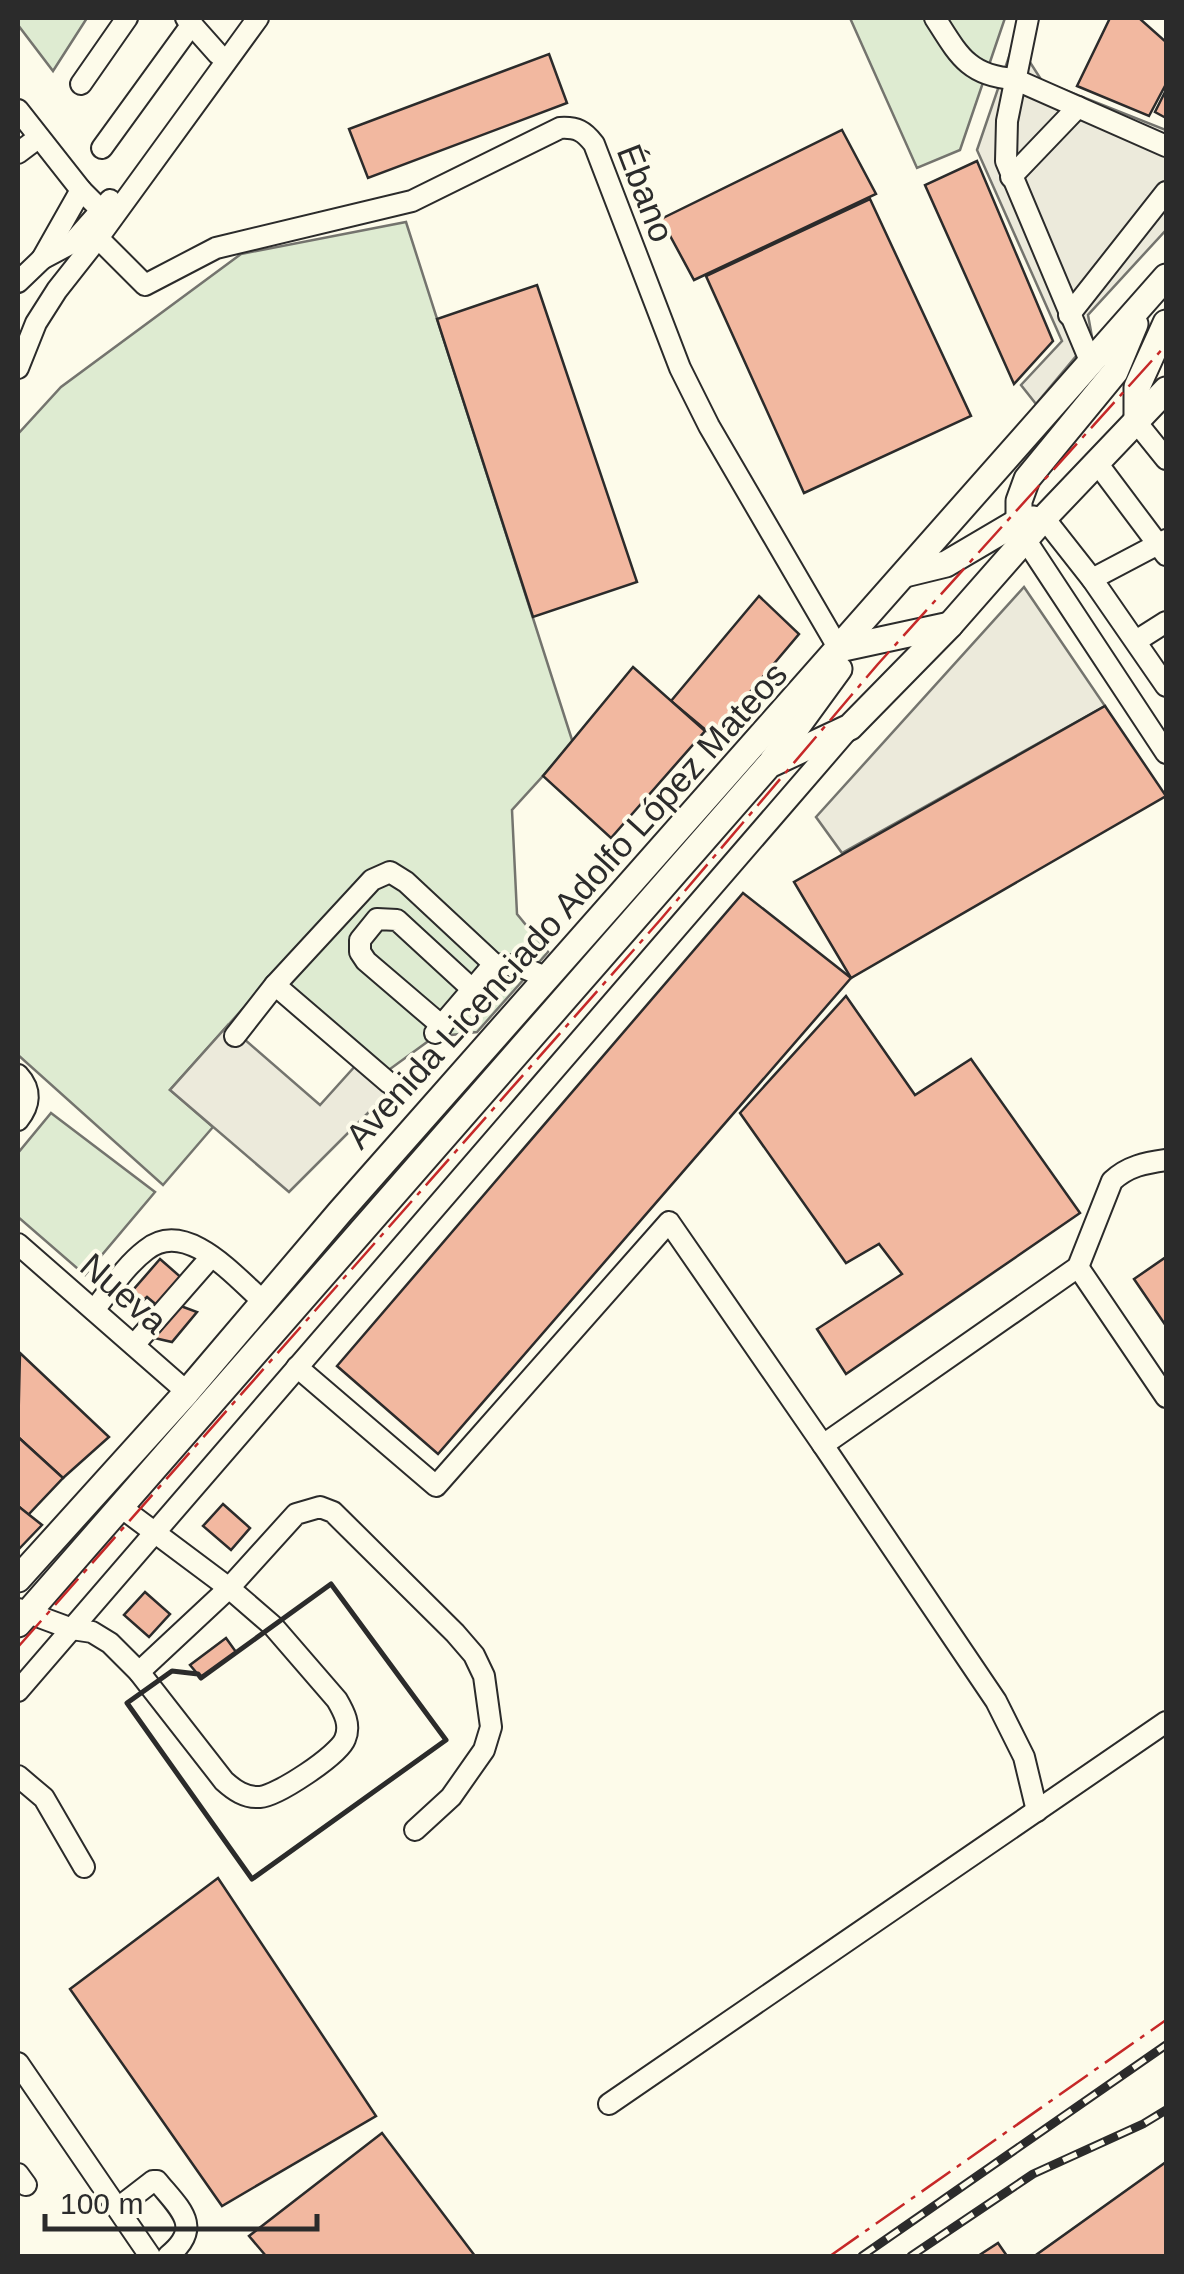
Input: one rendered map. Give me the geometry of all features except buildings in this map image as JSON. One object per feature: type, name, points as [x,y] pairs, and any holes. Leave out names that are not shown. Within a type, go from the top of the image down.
[{"type":"main road","name":"Avenida Licenciado Adolfo López Mateos","points":[[18,1578],[187,1392],[340,1212],[1166,277]]},
{"type":"main road","points":[[905,574],[946,564],[1029,526],[1018,501],[1027,479],[1115,372],[1142,305]]},
{"type":"main road","points":[[1137,423],[1137,386],[1166,323]]},
{"type":"main road","name":"Avenida Licenciado Adolfo López Mateos","points":[[21,1616],[122,1508],[769,765],[850,727],[950,625],[1029,526],[1097,463],[1166,390]]},
{"type":"main road","points":[[769,765],[838,674],[839,649],[950,625]]},
{"type":"street","points":[[80,84],[127,18]]},
{"type":"street","points":[[18,368],[46,307],[101,222],[245,18]]},
{"type":"street","points":[[18,282],[42,259],[101,222],[258,18]]},
{"type":"street","points":[[935,18],[962,58],[976,70],[991,77],[1014,79],[1166,146]]},
{"type":"street","points":[[1028,18],[1004,142],[1011,177],[1091,363]]},
{"type":"street","points":[[102,148],[189,21],[218,54]]},
{"type":"street","points":[[1011,177],[1078,107]]},
{"type":"street","points":[[18,110],[101,222]]},
{"type":"street","name":"Ébano","points":[[101,222],[146,285],[216,248],[412,201],[560,128],[573,127],[585,133],[594,144],[708,426],[839,649]]},
{"type":"street","points":[[18,154],[38,138]]},
{"type":"street","points":[[42,259],[81,190]]},
{"type":"street","points":[[1069,315],[1166,192]]},
{"type":"street","points":[[1137,423],[1166,459]]},
{"type":"street","points":[[1092,578],[1164,547],[1097,463]]},
{"type":"street","points":[[1029,526],[1092,578],[1166,686]]},
{"type":"street","points":[[1029,526],[1166,753]]},
{"type":"street","points":[[1136,642],[1166,622]]},
{"type":"street","points":[[18,1691],[850,727]]},
{"type":"street","points":[[235,1036],[357,894],[384,873],[396,874],[406,882],[494,964],[518,966],[548,978]]},
{"type":"street","points":[[472,990],[397,920],[377,920],[360,940],[360,952],[366,961],[439,1030],[494,964]]},
{"type":"street","points":[[276,984],[390,1083]]},
{"type":"street","points":[[18,1075],[27,1089],[21,1116]]},
{"type":"street","points":[[823,1445],[1078,1267],[1112,1181],[1138,1165],[1166,1160]]},
{"type":"street","points":[[297,1367],[436,1486],[669,1222],[996,1701],[1014,1731],[1037,1811]]},
{"type":"street","points":[[94,1310],[149,1246],[178,1239],[210,1257],[265,1303]]},
{"type":"street","name":"Nueva","points":[[18,1244],[187,1392]]},
{"type":"street","points":[[134,1346],[210,1257]]},
{"type":"street","points":[[1078,1267],[1166,1397]]},
{"type":"street","points":[[139,1672],[229,1588],[296,1514],[320,1507],[346,1522],[474,1654],[484,1676],[491,1727],[484,1750],[451,1797],[415,1830]]},
{"type":"street","points":[[21,1616],[101,1636],[139,1672],[224,1781],[241,1794],[270,1795],[336,1751],[345,1741],[347,1726],[338,1700],[273,1626],[122,1508]]},
{"type":"street","points":[[609,2104],[1166,1722]]},
{"type":"street","points":[[18,1776],[44,1798],[84,1867]]},
{"type":"street","points":[[18,2063],[150,2256]]},
{"type":"street","points":[[118,2208],[157,2181],[187,2223],[184,2241],[168,2256]]},
{"type":"green space","points":[[18,18],[87,18],[53,71],[18,25]]},
{"type":"green space","points":[[850,18],[1005,18],[960,150],[917,168]]},
{"type":"green space","points":[[406,222],[573,743],[512,810],[517,914],[548,952],[477,1032],[434,1037],[386,1072],[273,975],[170,1090],[213,1127],[163,1185],[18,1055],[18,434],[61,387],[241,254]]},
{"type":"green space","points":[[51,1113],[155,1192],[85,1275],[18,1217],[18,1153]]},
{"type":"shaded area","points":[[1015,39],[1042,81],[1166,130],[1166,230],[1088,315],[1092,337],[1036,404],[1021,385],[1062,341],[977,150]]},
{"type":"shaded area","points":[[1024,587],[1105,706],[842,853],[816,817]]},
{"type":"shaded area","points":[[228,1025],[320,1105],[366,1054],[398,1083],[289,1192],[170,1090]]},
{"type":"railway","points":[[862,2256],[1166,2045]]},
{"type":"railway","points":[[911,2256],[1033,2174],[1166,2110]]},
{"type":"wall","points":[[331,1584],[446,1740],[252,1879],[127,1703],[172,1671],[198,1674],[201,1678],[331,1584]]},
{"type":"power","points":[[18,1647],[661,919],[878,664],[1166,345]]},
{"type":"power","points":[[830,2256],[1166,2020]]}]
